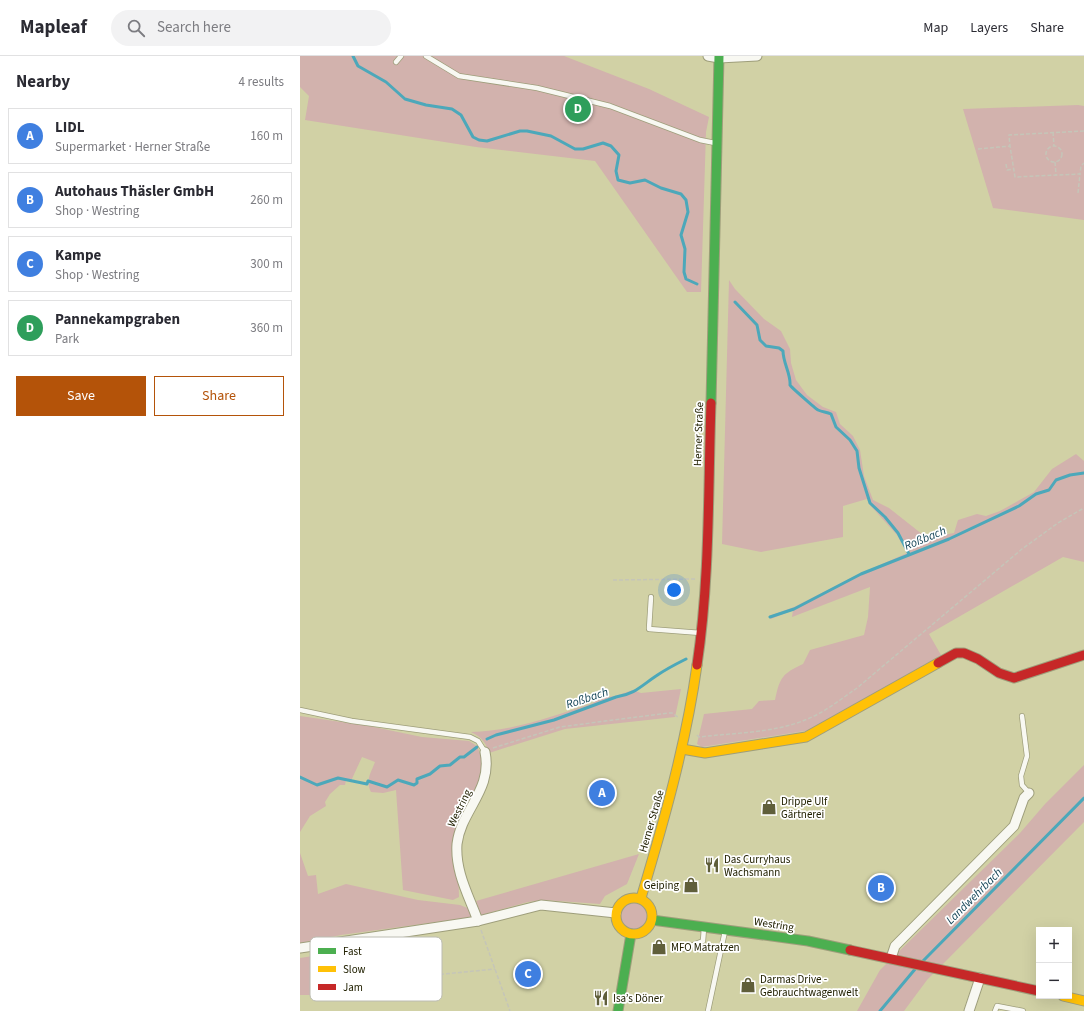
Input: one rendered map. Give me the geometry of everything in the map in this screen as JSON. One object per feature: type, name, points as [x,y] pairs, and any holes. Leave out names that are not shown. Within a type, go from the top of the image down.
[{"type":"main road","name":"Herner Straße","points":[[641,898],[682,749],[694,692],[702,634],[706,576],[720,57]]},
{"type":"main road","points":[[682,749],[705,753],[806,737],[956,653],[968,654],[1005,676],[1014,678],[1084,655]]},
{"type":"main road","points":[[633,897],[641,898],[650,905],[652,910],[652,920],[650,926],[643,932],[631,934],[620,928],[616,913],[620,904],[626,900],[633,897]]},
{"type":"main road","name":"Westring","points":[[652,920],[808,941],[1036,990]]},
{"type":"main road","points":[[618,1011],[631,934]]},
{"type":"main road","points":[[1072,998],[1084,1001]]},
{"type":"street","points":[[708,56],[757,56]]},
{"type":"street","name":"Westring","points":[[478,921],[463,887],[457,845],[461,828],[485,779],[487,764],[486,752]]},
{"type":"street","points":[[895,959],[895,946],[1014,826],[1024,798],[1029,793]]},
{"type":"street","points":[[373,937],[478,921],[541,905],[616,913]]},
{"type":"street","points":[[300,948],[310,946]]},
{"type":"street","points":[[969,1011],[980,978]]},
{"type":"lane","points":[[396,62],[401,56]]},
{"type":"lane","points":[[426,56],[459,76],[537,88],[610,106],[700,140],[718,143]]},
{"type":"lane","points":[[651,597],[649,628],[702,634]]},
{"type":"lane","points":[[300,710],[396,727],[462,735],[478,740],[486,752]]},
{"type":"lane","points":[[1022,716],[1028,756],[1021,776],[1022,785],[1029,793]]},
{"type":"lane","points":[[683,949],[703,941],[704,926]]},
{"type":"lane","points":[[708,1011],[725,929]]},
{"type":"lane","points":[[996,1011],[997,1006],[1023,1011]]},
{"type":"path","points":[[1080,174],[1015,177],[1009,135],[1084,131]]},
{"type":"path","points":[[1053,132],[1054,146]]},
{"type":"path","points":[[978,149],[1010,146]]},
{"type":"path","points":[[1054,146],[1058,147],[1062,152],[1061,159],[1055,162],[1048,159],[1046,153],[1049,148],[1054,146]]},
{"type":"path","points":[[1055,162],[1056,176]]},
{"type":"path","points":[[1078,193],[1081,166],[1084,163]]},
{"type":"path","points":[[1006,164],[1007,170],[1014,169]]},
{"type":"path","points":[[687,726],[699,737],[781,727],[806,720],[857,688],[1022,549],[1058,522],[1084,508]]},
{"type":"path","points":[[613,580],[691,580],[706,576]]},
{"type":"path","points":[[486,752],[560,727],[668,713]]},
{"type":"path","points":[[478,921],[510,1011]]},
{"type":"path","points":[[442,974],[495,969]]},
{"type":"shaded area","points":[[300,56],[564,56],[649,89],[709,117],[706,132],[701,292],[687,292],[595,161],[476,147],[305,120],[309,96],[300,87]]},
{"type":"shaded area","points":[[1084,106],[1084,220],[993,208],[963,109]]},
{"type":"shaded area","points":[[729,280],[735,289],[764,319],[781,331],[790,349],[791,363],[796,380],[807,395],[823,407],[836,412],[840,424],[853,436],[860,450],[864,476],[873,500],[889,508],[927,538],[954,533],[958,520],[977,514],[986,516],[1000,511],[1034,492],[1052,469],[1076,454],[1084,461],[1084,562],[1063,557],[929,634],[941,655],[811,730],[702,747],[697,744],[704,714],[752,709],[759,701],[775,700],[783,677],[790,671],[803,664],[810,650],[864,635],[868,617],[870,587],[792,617],[793,610],[771,619],[769,616],[794,607],[853,577],[907,553],[897,535],[869,504],[867,499],[843,506],[843,537],[761,552],[722,544]]},
{"type":"shaded area","points":[[681,689],[675,717],[565,729],[489,753],[483,741],[471,732],[518,726],[593,703],[598,698],[615,696],[633,690],[641,693]]},
{"type":"shaded area","points":[[300,716],[369,726],[422,737],[469,741],[477,746],[484,763],[483,773],[457,827],[459,897],[453,900],[403,890],[396,790],[383,793],[371,792],[369,788],[369,780],[370,773],[375,762],[362,757],[351,781],[346,780],[345,785],[340,785],[330,794],[325,802],[326,806],[310,816],[300,832]]},
{"type":"shaded area","points":[[1084,765],[1084,822],[927,980],[904,1011],[857,1011],[880,970],[1020,833],[1045,804]]},
{"type":"shaded area","points":[[300,853],[308,876],[316,875],[318,894],[346,884],[418,900],[460,905],[470,909],[473,917],[331,937],[310,937],[310,941],[300,943]]},
{"type":"shaded area","points":[[639,854],[627,884],[605,896],[600,904],[544,900],[528,902],[481,915],[476,901]]},
{"type":"shaded area","points":[[634,903],[643,907],[647,916],[643,925],[634,929],[625,925],[621,916],[625,907]]},
{"type":"shaded area","points":[[310,956],[310,995],[300,995],[300,958]]},
{"type":"waterway","points":[[353,56],[358,66],[386,82],[405,99],[426,105],[452,109],[461,115],[473,137],[479,140],[487,141],[520,131],[527,131],[551,136],[575,149],[583,149],[603,143],[611,146],[619,155],[616,171],[618,180],[630,183],[645,180],[661,188],[681,194],[686,200],[688,212],[681,235],[685,249],[684,272],[686,279],[697,284]]},
{"type":"waterway","points":[[735,302],[757,325],[760,340],[766,346],[779,348],[783,351],[790,385],[818,410],[831,414],[836,427],[850,440],[857,451],[859,468],[870,503],[885,517],[898,533],[909,554]]},
{"type":"waterway","name":"Roßbach","points":[[770,617],[794,609],[861,574],[949,539],[1019,506],[1036,494],[1049,490],[1056,480],[1070,475],[1084,473]]},
{"type":"waterway","name":"Roßbach","points":[[487,739],[496,735],[554,720],[628,694],[686,659]]},
{"type":"waterway","name":"Roßbach","points":[[300,777],[317,785],[338,778],[367,784],[368,781],[387,787],[398,780],[414,785],[417,783],[417,779],[430,774],[440,766],[450,765],[477,747]]},
{"type":"waterway","name":"Landwehrbach","points":[[923,961],[1084,798]]},
{"type":"waterway","name":"Landwehrbach","points":[[880,1011],[916,968]]},
{"type":"traffic: fast","points":[[711,403],[719,56]]},
{"type":"traffic: fast","points":[[652,920],[808,941],[850,950]]},
{"type":"traffic: fast","points":[[618,1011],[631,934]]},
{"type":"traffic: slow","points":[[682,749],[705,753],[806,737],[938,663]]},
{"type":"traffic: slow","points":[[641,898],[681,753],[697,665]]},
{"type":"traffic: slow","points":[[638,898],[647,903],[651,909],[652,916],[651,923],[647,929],[638,934],[630,934],[621,929],[617,923],[616,912],[621,903],[627,899],[638,898]]},
{"type":"traffic: slow","points":[[1072,998],[1084,1001]]},
{"type":"traffic: jam","points":[[697,665],[704,600],[708,534],[711,403]]},
{"type":"traffic: jam","points":[[938,663],[956,653],[964,653],[978,659],[999,673],[1014,678],[1084,655]]},
{"type":"traffic: jam","points":[[850,950],[1036,990]]},
{"type":"place","name":"Pannekampgraben","points":[[578,109]]},
{"type":"place","name":"LIDL","points":[[602,793]]},
{"type":"place","name":"Drippe Ulf Gärtnerei","points":[[769,807]]},
{"type":"place","name":"Das Curryhaus Wachsmann","points":[[712,865]]},
{"type":"place","name":"Geiping","points":[[691,885]]},
{"type":"place","name":"Autohaus Thäsler GmbH","points":[[881,888]]},
{"type":"place","name":"MFO Matratzen","points":[[659,947]]},
{"type":"place","name":"Kampe","points":[[528,974]]},
{"type":"place","name":"Darmas Drive - Gebrauchtwagenwelt","points":[[748,985]]},
{"type":"place","name":"Isa’s Döner","points":[[601,998]]}]
